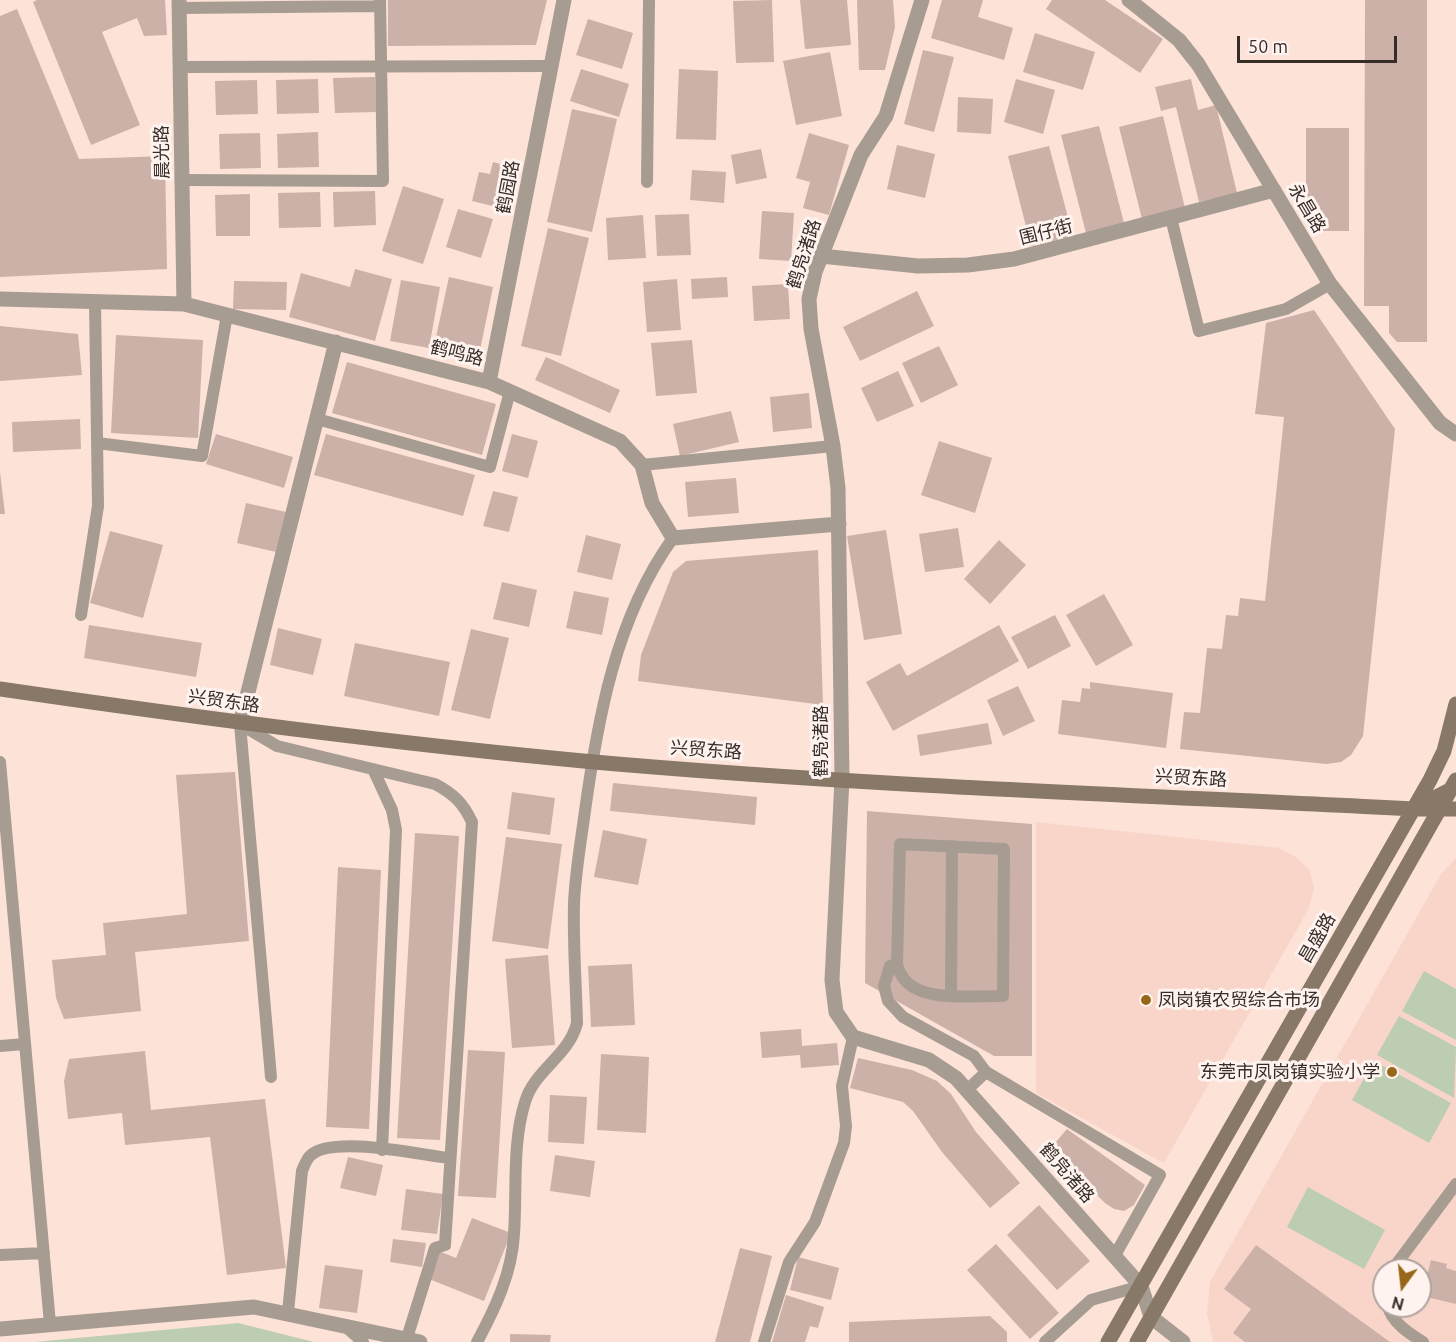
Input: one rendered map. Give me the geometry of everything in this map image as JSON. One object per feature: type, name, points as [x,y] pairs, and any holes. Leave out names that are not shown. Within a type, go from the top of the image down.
[{"type":"street","name":"鹤园路","points":[[489,381],[564,0]]},
{"type":"street","name":"鹤凫渚路","points":[[922,0],[885,116],[861,155],[821,256],[809,299],[811,329],[833,446],[839,524],[842,779],[832,980],[836,1012],[853,1037],[929,1060],[956,1078],[1140,1286],[1150,1317]]},
{"type":"street","name":"永昌路","points":[[1129,0],[1179,40],[1198,64],[1330,284],[1440,423],[1456,435]]},
{"type":"street","name":"晨光路","points":[[179,4],[184,304]]},
{"type":"street","name":"围仔街","points":[[821,256],[879,263],[968,266],[1014,260],[1274,190]]},
{"type":"street","name":"鹤鸣路","points":[[0,299],[184,304],[489,381],[620,441],[642,465],[652,503],[673,538]]},
{"type":"street","points":[[240,724],[336,342]]},
{"type":"street","points":[[673,538],[839,524]]},
{"type":"street","name":"兴贸东路","points":[[0,688],[240,724],[592,761],[842,779],[1413,809],[1456,809]]},
{"type":"street","name":"昌盛路","points":[[1108,1342],[1413,809],[1444,751],[1456,704]]},
{"type":"street","points":[[1413,809],[1454,786]]},
{"type":"street","points":[[1137,1342],[1454,786]]},
{"type":"street","points":[[0,1329],[254,1306],[413,1340]]},
{"type":"street","points":[[1150,1317],[1183,1342]]},
{"type":"lane","points":[[647,182],[649,0]]},
{"type":"lane","points":[[179,4],[380,3],[383,181],[182,180]]},
{"type":"lane","points":[[180,67],[552,66]]},
{"type":"lane","points":[[1171,218],[1198,331],[1286,309],[1330,284]]},
{"type":"lane","points":[[81,615],[99,506],[95,302]]},
{"type":"lane","points":[[98,442],[202,456],[227,315]]},
{"type":"lane","points":[[317,419],[490,467],[510,391]]},
{"type":"lane","points":[[642,465],[833,446]]},
{"type":"lane","points":[[477,1342],[492,1314],[506,1278],[512,1248],[524,1103],[536,1078],[567,1048],[577,1023],[574,903],[592,761],[618,650],[656,561],[673,538]]},
{"type":"lane","points":[[240,724],[276,746],[435,784],[452,793],[464,805],[472,822],[445,1245],[435,1248],[413,1340]]},
{"type":"lane","points":[[240,724],[271,1077]]},
{"type":"lane","points":[[0,762],[50,1324]]},
{"type":"lane","points":[[373,769],[392,810],[396,830],[382,1150]]},
{"type":"lane","points":[[900,844],[1004,849],[1002,996],[924,994],[908,986],[899,976],[897,964],[900,844]]},
{"type":"lane","points":[[951,994],[952,846]]},
{"type":"lane","points":[[897,964],[890,966],[884,986],[888,1001],[903,1017],[974,1056],[986,1072],[1160,1175],[1114,1257]]},
{"type":"lane","points":[[764,1342],[789,1262],[815,1222],[844,1143],[846,1126],[842,1086],[853,1037]]},
{"type":"lane","points":[[0,1046],[25,1044]]},
{"type":"lane","points":[[967,1090],[986,1072]]},
{"type":"lane","points":[[288,1312],[302,1171],[311,1155],[328,1147],[346,1146],[450,1158]]},
{"type":"lane","points":[[1401,1258],[1456,1184]]},
{"type":"lane","points":[[0,1255],[44,1253]]},
{"type":"lane","points":[[1045,1342],[1091,1300],[1140,1286]]},
{"type":"lane","points":[[1394,1318],[1410,1334],[1423,1342]]},
{"type":"lane","points":[[342,1323],[363,1342]]},
{"type":"shaded area","name":"凤岗镇农贸综合市场","points":[[1036,822],[1279,848],[1296,857],[1309,869],[1314,888],[1309,908],[1164,1163],[1036,1093]]},
{"type":"shaded area","name":"东莞市凤岗镇实验小学","points":[[1456,858],[1456,1342],[1213,1342],[1207,1313],[1210,1282],[1441,874]]},
{"type":"green space","points":[[1424,971],[1456,989],[1456,1040],[1402,1011]]},
{"type":"green space","points":[[1399,1016],[1456,1047],[1454,1098],[1377,1055]]},
{"type":"green space","points":[[1374,1061],[1451,1103],[1429,1143],[1352,1100]]},
{"type":"green space","points":[[1308,1187],[1385,1230],[1364,1269],[1287,1227]]},
{"type":"green space","points":[[238,1323],[314,1342],[35,1342]]},
{"type":"building","points":[[37,0],[165,0],[167,35],[144,36],[137,18],[102,32],[140,125],[91,145],[33,2]]},
{"type":"building","points":[[388,0],[547,0],[536,45],[388,46]]},
{"type":"building","points":[[772,0],[774,62],[736,63],[733,1]]},
{"type":"building","points":[[800,0],[847,0],[851,45],[805,49]]},
{"type":"building","points":[[857,0],[893,0],[895,27],[885,70],[859,70]]},
{"type":"building","points":[[942,0],[983,0],[978,17],[1013,28],[1004,60],[931,38]]},
{"type":"building","points":[[1052,0],[1105,0],[1163,39],[1140,73],[1046,9]]},
{"type":"building","points":[[1365,0],[1427,0],[1427,342],[1397,342],[1389,333],[1389,306],[1364,306]]},
{"type":"building","points":[[17,9],[79,159],[165,156],[167,269],[0,277],[0,16]]},
{"type":"building","points":[[588,19],[633,33],[622,69],[576,55]]},
{"type":"building","points":[[1035,33],[1095,52],[1083,90],[1023,72]]},
{"type":"building","points":[[923,50],[954,57],[934,132],[904,124]]},
{"type":"building","points":[[830,52],[842,116],[796,125],[783,61]]},
{"type":"building","points":[[581,69],[629,84],[619,117],[570,101]]},
{"type":"building","points":[[679,69],[718,71],[716,140],[676,139]]},
{"type":"building","points":[[375,77],[376,112],[335,113],[333,78]]},
{"type":"building","points":[[318,79],[319,113],[277,114],[276,80]]},
{"type":"building","points":[[1016,79],[1055,90],[1043,134],[1004,122]]},
{"type":"building","points":[[1191,79],[1198,110],[1216,105],[1237,193],[1199,202],[1176,107],[1161,111],[1155,87]]},
{"type":"building","points":[[257,80],[258,114],[216,115],[215,81]]},
{"type":"building","points":[[958,97],[993,99],[991,134],[957,132]]},
{"type":"building","points":[[572,109],[617,119],[592,232],[547,222]]},
{"type":"building","points":[[1163,116],[1185,208],[1142,219],[1119,127]]},
{"type":"building","points":[[1099,126],[1124,223],[1086,233],[1061,135]]},
{"type":"building","points":[[1306,128],[1349,128],[1349,231],[1322,231],[1322,218],[1306,218]]},
{"type":"building","points":[[318,132],[319,167],[278,168],[277,134]]},
{"type":"building","points":[[260,133],[261,168],[220,169],[219,134]]},
{"type":"building","points":[[809,133],[849,145],[829,215],[803,208],[810,182],[796,178]]},
{"type":"building","points":[[897,145],[935,154],[925,198],[887,189]]},
{"type":"building","points":[[1049,146],[1073,236],[1031,246],[1008,156]]},
{"type":"building","points":[[761,149],[767,178],[736,184],[731,155]]},
{"type":"building","points":[[493,162],[515,168],[505,209],[472,201],[479,172],[490,174]]},
{"type":"building","points":[[692,170],[726,172],[724,203],[690,200]]},
{"type":"building","points":[[403,186],[444,199],[423,264],[382,251]]},
{"type":"building","points":[[375,191],[376,225],[334,227],[333,192]]},
{"type":"building","points":[[320,192],[321,227],[279,228],[278,193]]},
{"type":"building","points":[[250,194],[250,236],[216,236],[215,195]]},
{"type":"building","points":[[458,209],[493,219],[481,258],[446,247]]},
{"type":"building","points":[[762,211],[794,213],[791,261],[759,259]]},
{"type":"building","points":[[689,214],[691,255],[657,256],[655,215]]},
{"type":"building","points":[[643,215],[646,258],[608,260],[606,218]]},
{"type":"building","points":[[548,228],[589,238],[561,356],[521,346]]},
{"type":"building","points":[[355,269],[392,279],[375,341],[289,317],[301,273],[350,287]]},
{"type":"building","points":[[449,277],[493,287],[478,360],[433,351]]},
{"type":"building","points":[[727,277],[728,297],[692,299],[691,279]]},
{"type":"building","points":[[677,279],[681,330],[647,332],[643,282]]},
{"type":"building","points":[[401,280],[440,287],[429,348],[390,341]]},
{"type":"building","points":[[234,281],[287,282],[286,310],[233,309]]},
{"type":"building","points":[[788,284],[790,319],[754,321],[752,286]]},
{"type":"building","points":[[917,291],[934,326],[860,361],[843,327]]},
{"type":"building","points":[[1314,310],[1395,429],[1363,736],[1351,755],[1341,762],[1326,764],[1180,749],[1184,712],[1200,713],[1207,648],[1222,649],[1226,615],[1238,616],[1240,598],[1265,601],[1284,417],[1255,414],[1266,323]]},
{"type":"building","points":[[0,326],[78,334],[82,375],[0,381]]},
{"type":"building","points":[[116,335],[203,340],[198,438],[111,433]]},
{"type":"building","points":[[692,340],[697,393],[656,396],[651,343]]},
{"type":"building","points":[[939,346],[958,385],[921,403],[902,363]]},
{"type":"building","points":[[546,357],[620,390],[610,413],[535,380]]},
{"type":"building","points":[[347,362],[496,404],[482,455],[332,413]]},
{"type":"building","points":[[898,371],[914,406],[877,422],[861,388]]},
{"type":"building","points":[[809,393],[812,428],[773,432],[770,397]]},
{"type":"building","points":[[731,411],[739,442],[680,456],[673,424]]},
{"type":"building","points":[[80,419],[81,449],[13,452],[12,422]]},
{"type":"building","points":[[216,434],[293,457],[284,488],[206,464]]},
{"type":"building","points":[[326,434],[475,475],[463,516],[314,475]]},
{"type":"building","points":[[512,434],[538,441],[528,478],[502,471]]},
{"type":"building","points":[[939,441],[992,458],[975,513],[921,495]]},
{"type":"building","points":[[0,472],[5,514],[0,514]]},
{"type":"building","points":[[736,478],[739,513],[688,517],[685,482]]},
{"type":"building","points":[[493,491],[518,497],[509,532],[483,526]]},
{"type":"building","points":[[246,503],[286,512],[276,552],[237,543]]},
{"type":"building","points":[[958,528],[964,567],[925,572],[919,534]]},
{"type":"building","points":[[886,530],[902,634],[864,640],[847,536]]},
{"type":"building","points":[[110,531],[163,545],[143,618],[90,603]]},
{"type":"building","points":[[586,535],[621,544],[612,580],[577,572]]},
{"type":"building","points":[[999,540],[1026,565],[990,604],[964,579]]},
{"type":"building","points":[[818,550],[823,705],[638,681],[641,655],[673,572],[686,561]]},
{"type":"building","points":[[502,582],[537,590],[529,627],[493,619]]},
{"type":"building","points":[[574,591],[609,598],[602,635],[566,628]]},
{"type":"building","points":[[1104,594],[1133,645],[1096,666],[1066,615]]},
{"type":"building","points":[[1055,615],[1071,646],[1028,669],[1011,637]]},
{"type":"building","points":[[89,625],[202,643],[196,677],[84,658]]},
{"type":"building","points":[[999,625],[1019,661],[893,731],[866,682],[900,663],[907,676]]},
{"type":"building","points":[[278,628],[322,639],[313,675],[270,665]]},
{"type":"building","points":[[471,629],[509,638],[490,719],[451,710]]},
{"type":"building","points":[[355,643],[450,662],[439,716],[344,696]]},
{"type":"building","points":[[1090,682],[1173,693],[1166,748],[1058,734],[1062,700],[1080,702],[1082,688],[1090,689]]},
{"type":"building","points":[[1018,686],[1035,721],[1003,736],[987,700]]},
{"type":"building","points":[[988,723],[992,744],[920,756],[917,735]]},
{"type":"building","points":[[235,772],[249,941],[135,952],[141,1011],[64,1019],[56,998],[52,960],[106,955],[103,923],[187,914],[176,775]]},
{"type":"building","points":[[613,783],[757,797],[755,825],[610,811]]},
{"type":"building","points":[[512,792],[555,798],[550,835],[507,829]]},
{"type":"building","points":[[867,811],[1032,824],[1032,1056],[994,1056],[865,983]]},
{"type":"building","points":[[603,830],[647,839],[638,885],[594,877]]},
{"type":"building","points":[[415,833],[459,836],[440,1140],[397,1138]]},
{"type":"building","points":[[506,837],[562,844],[548,949],[492,941]]},
{"type":"building","points":[[338,867],[381,870],[369,1129],[326,1127]]},
{"type":"building","points":[[548,955],[555,1045],[512,1048],[505,959]]},
{"type":"building","points":[[632,964],[635,1025],[591,1027],[588,966]]},
{"type":"building","points":[[801,1029],[802,1046],[837,1043],[839,1065],[801,1068],[800,1055],[762,1058],[760,1032]]},
{"type":"building","points":[[468,1050],[505,1052],[496,1198],[458,1196]]},
{"type":"building","points":[[145,1051],[151,1110],[265,1099],[286,1268],[227,1275],[210,1137],[125,1145],[122,1113],[68,1119],[64,1081],[69,1059]]},
{"type":"building","points":[[601,1054],[649,1057],[646,1133],[597,1130]]},
{"type":"building","points":[[858,1058],[912,1070],[937,1081],[951,1094],[976,1132],[1020,1183],[990,1208],[942,1152],[913,1111],[903,1102],[850,1088]]},
{"type":"building","points":[[550,1095],[587,1097],[584,1144],[548,1142]]},
{"type":"building","points":[[1067,1129],[1145,1185],[1134,1205],[1124,1211],[1114,1209],[1105,1203],[1050,1149]]},
{"type":"building","points":[[555,1155],[595,1161],[590,1197],[550,1191]]},
{"type":"building","points":[[348,1157],[383,1165],[376,1196],[340,1188]]},
{"type":"building","points":[[406,1189],[443,1194],[437,1234],[401,1230]]},
{"type":"building","points":[[1039,1205],[1090,1261],[1057,1290],[1007,1235]]},
{"type":"building","points":[[472,1218],[511,1233],[484,1301],[429,1279],[439,1251],[456,1258]]},
{"type":"building","points":[[393,1239],[426,1243],[422,1267],[390,1262]]},
{"type":"building","points":[[996,1244],[1059,1313],[1030,1339],[967,1270]]},
{"type":"building","points":[[1256,1245],[1390,1342],[1245,1342],[1233,1333],[1251,1309],[1224,1289]]},
{"type":"building","points":[[740,1248],[772,1256],[750,1342],[715,1342]]},
{"type":"building","points":[[798,1257],[839,1268],[831,1300],[790,1290]]},
{"type":"building","points":[[1432,1260],[1447,1264],[1446,1268],[1456,1271],[1456,1304],[1432,1298]]},
{"type":"building","points":[[325,1265],[363,1270],[357,1313],[319,1308]]},
{"type":"building","points":[[786,1295],[824,1307],[818,1328],[810,1326],[805,1342],[772,1342]]},
{"type":"building","points":[[990,1316],[1007,1332],[1007,1342],[849,1342],[849,1322]]},
{"type":"building","points":[[510,1334],[551,1335],[550,1342],[510,1342]]},
{"type":"place","name":"凤岗镇农贸综合市场","points":[[1146,1000]]},
{"type":"place","name":"东莞市凤岗镇实验小学","points":[[1392,1072]]}]
